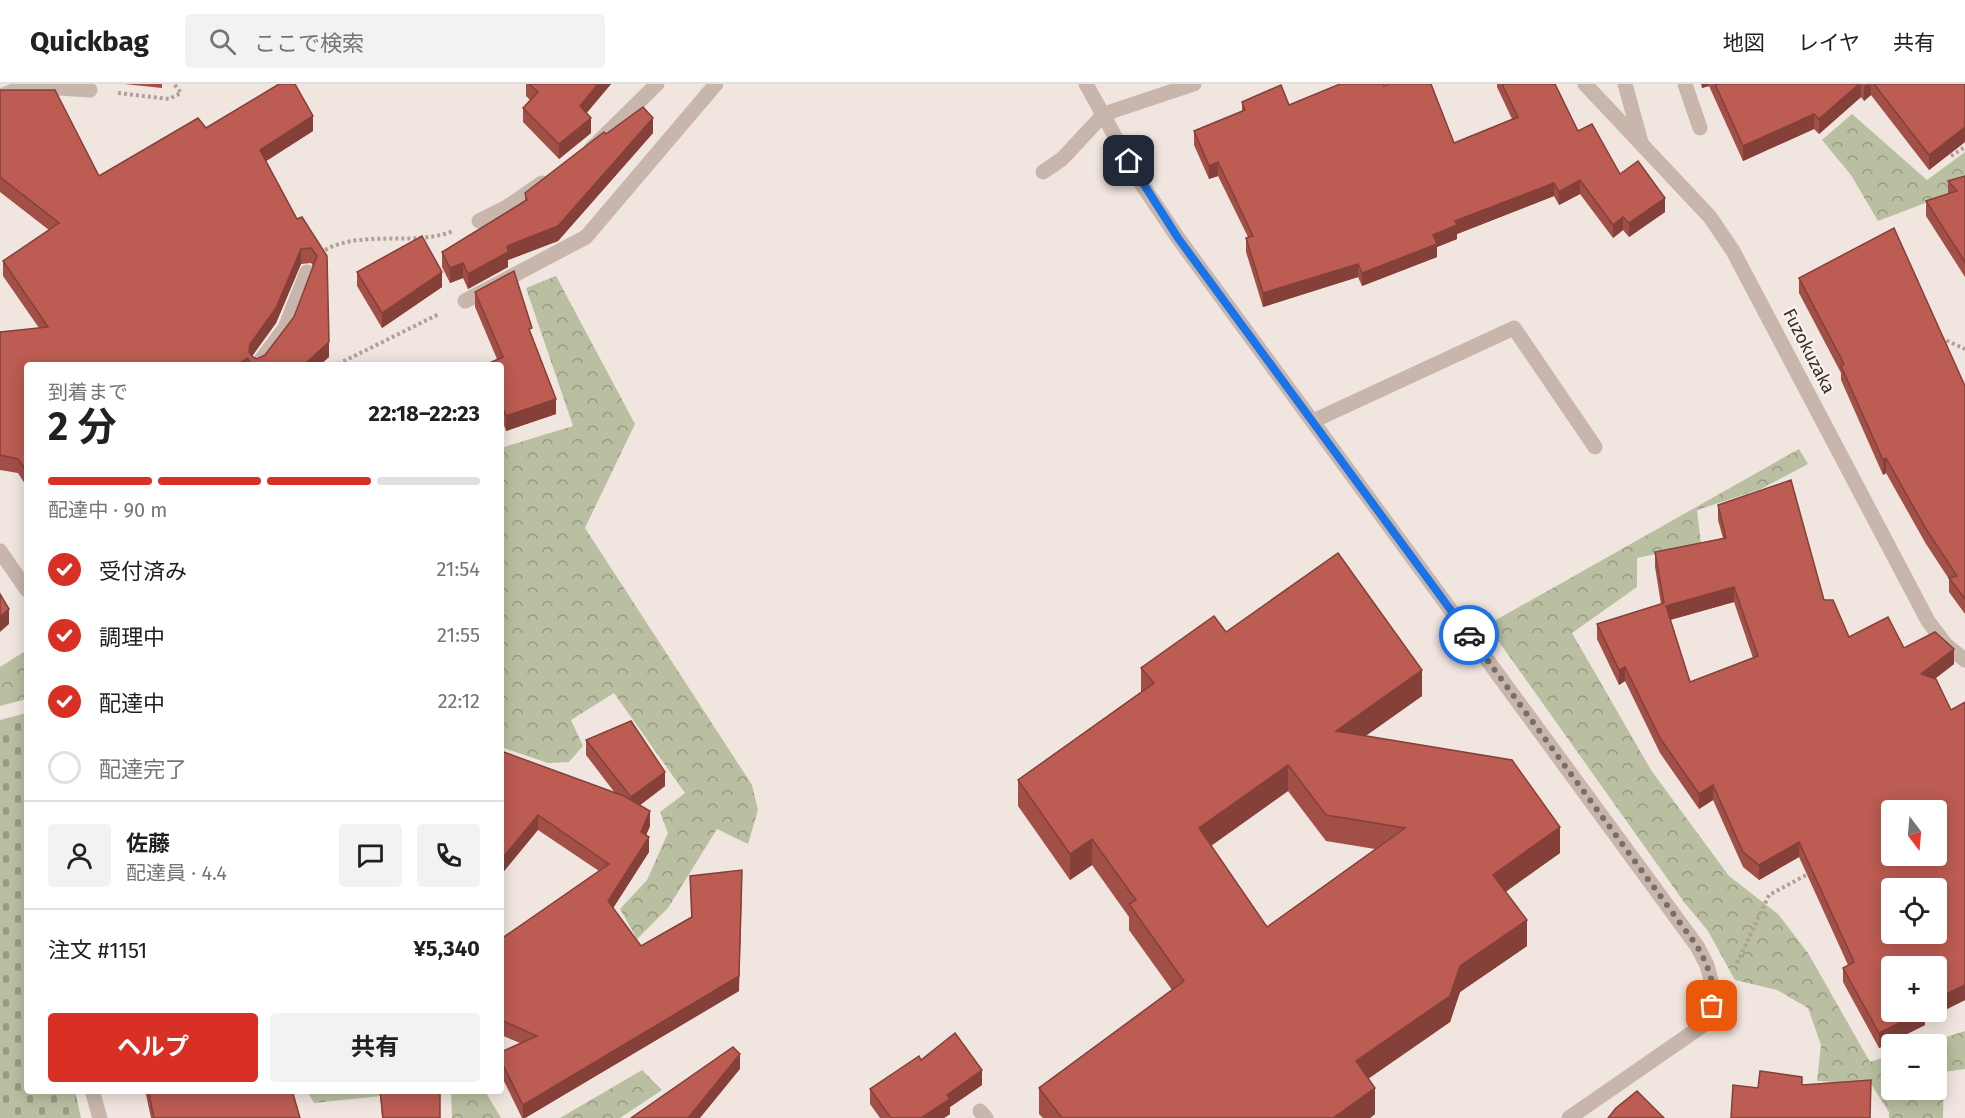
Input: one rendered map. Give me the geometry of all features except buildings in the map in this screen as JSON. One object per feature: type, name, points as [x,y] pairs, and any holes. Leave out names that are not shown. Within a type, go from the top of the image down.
[{"type":"street","points":[[580,156],[657,84]]},
{"type":"street","points":[[465,301],[586,237],[716,84]]},
{"type":"street","points":[[1086,84],[1139,180],[1172,228],[1697,946],[1707,965],[1715,996],[1702,1026],[1569,1118]]},
{"type":"street","points":[[1043,172],[1062,159],[1104,114],[1194,84]]},
{"type":"street","name":"Fuzokuzaka","points":[[1585,84],[1710,217],[1733,250],[1928,621],[1946,645],[1965,660]]},
{"type":"street","points":[[1625,84],[1641,145]]},
{"type":"street","points":[[1685,84],[1700,128]]},
{"type":"street","points":[[0,96],[27,86],[81,88]]},
{"type":"street","points":[[479,221],[507,207],[553,176]]},
{"type":"street","points":[[260,362],[285,328],[307,272]]},
{"type":"street","points":[[1313,421],[1514,328],[1595,447]]},
{"type":"street","points":[[0,551],[24,586]]},
{"type":"street","points":[[93,1094],[100,1118]]},
{"type":"path","points":[[81,88],[169,99],[181,93],[174,84]]},
{"type":"path","points":[[1951,156],[1965,147]]},
{"type":"path","points":[[307,272],[319,253],[337,243],[375,238],[438,237],[479,221]]},
{"type":"path","points":[[342,362],[465,301]]},
{"type":"path","points":[[1937,336],[1965,348]]},
{"type":"path","points":[[1715,996],[1742,957],[1769,895],[1820,868]]},
{"type":"green space","points":[[1852,114],[1927,180],[1965,152],[1965,188],[1878,221],[1851,175],[1822,140]]},
{"type":"green space","points":[[556,276],[635,424],[585,528],[752,785],[758,810],[748,844],[717,829],[668,908],[637,939],[620,909],[647,880],[668,833],[660,812],[685,793],[614,693],[571,720],[583,746],[569,762],[548,763],[504,748],[504,447],[573,426],[526,288]]},
{"type":"green space","points":[[1799,449],[1808,464],[1761,489],[1697,510],[1701,544],[1637,558],[1637,587],[1572,633],[1651,770],[1729,876],[1778,914],[1808,953],[1870,1062],[1881,1058],[1881,1100],[1871,1084],[1817,1081],[1821,1045],[1808,1008],[1777,990],[1735,980],[1708,931],[1684,902],[1487,625]]},
{"type":"green space","points":[[24,652],[24,700],[0,706],[0,667]]},
{"type":"green space","points":[[24,714],[24,1094],[76,1094],[81,1118],[0,1118],[0,720]]},
{"type":"green space","points":[[1965,1031],[1965,1069],[1947,1072],[1947,1037]]},
{"type":"green space","points":[[642,1070],[662,1090],[620,1118],[560,1118]]},
{"type":"green space","points":[[309,1094],[400,1094],[314,1103]]},
{"type":"green space","points":[[451,1094],[487,1094],[501,1118],[452,1118]]},
{"type":"green space","points":[[1881,1100],[1943,1100],[1943,1118],[1889,1118],[1889,1112]]},
{"type":"way so far","points":[[1469,635],[1697,946],[1707,965],[1715,996],[1712,1006]]},
{"type":"route","points":[[1129,161],[1178,238],[1469,635]]}]
